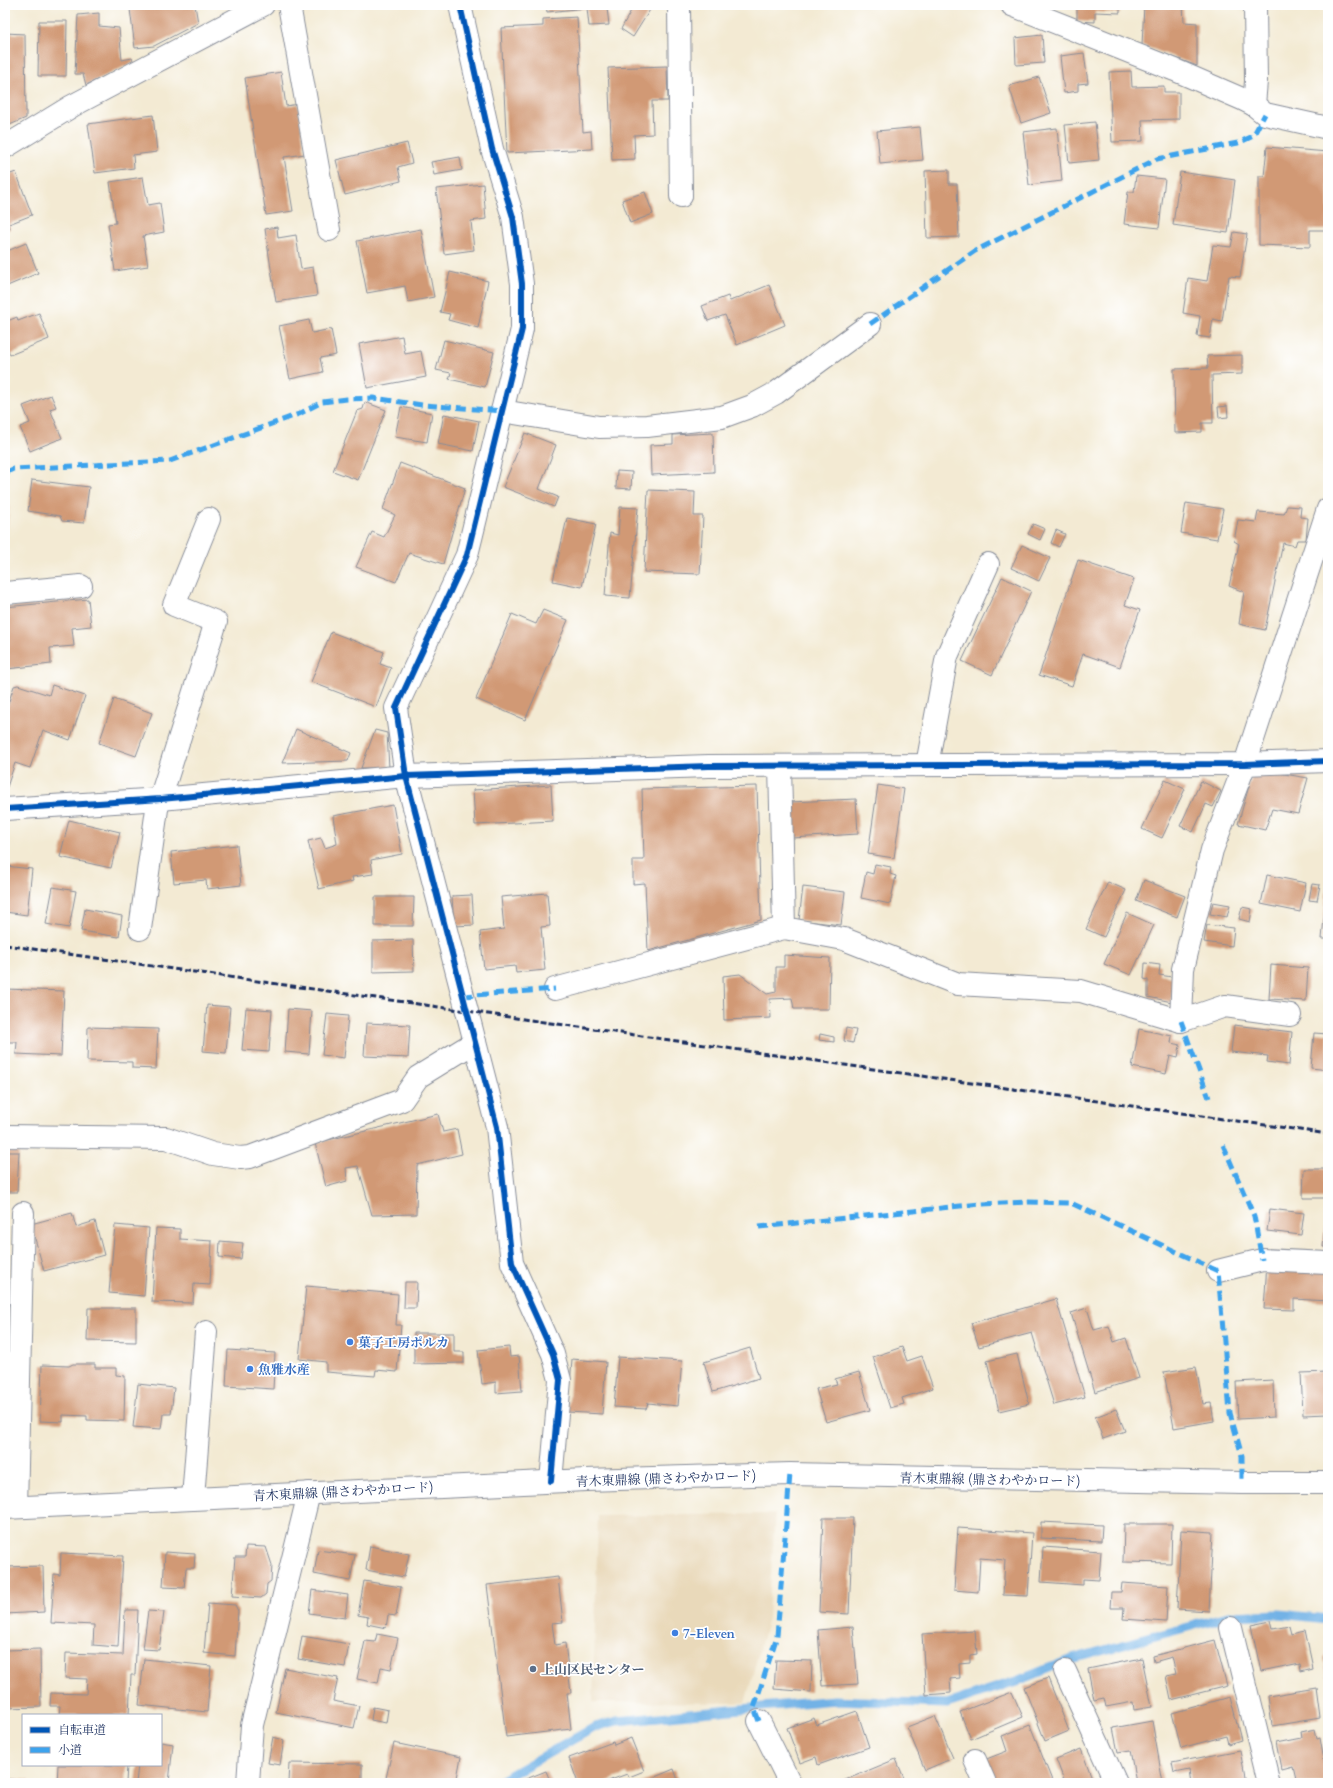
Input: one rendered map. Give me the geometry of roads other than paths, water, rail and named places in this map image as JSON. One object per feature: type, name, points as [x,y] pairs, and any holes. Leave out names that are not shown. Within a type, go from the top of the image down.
[{"type":"street","points":[[5,147],[72,106],[263,5]]},
{"type":"street","points":[[288,5],[329,230]]},
{"type":"street","points":[[460,5],[492,149],[513,218],[522,284],[522,329],[467,555],[396,708],[406,776],[497,1127],[512,1263],[553,1354],[560,1380],[551,1481]]},
{"type":"street","points":[[679,5],[681,196]]},
{"type":"street","points":[[1012,5],[1175,70],[1254,105],[1265,114],[1328,128]]},
{"type":"street","points":[[1254,105],[1256,81],[1256,5]]},
{"type":"street","points":[[502,411],[599,427],[646,426],[722,417],[752,406],[776,393],[870,324]]},
{"type":"street","points":[[1181,1021],[1183,969],[1212,850],[1246,764],[1328,509]]},
{"type":"street","points":[[140,929],[157,810],[162,799],[216,622],[174,604],[209,519]]},
{"type":"street","points":[[927,765],[947,656],[988,564]]},
{"type":"street","points":[[5,593],[81,586]]},
{"type":"street","points":[[5,809],[162,799],[406,776],[701,767],[1246,764],[1328,761]]},
{"type":"street","points":[[780,766],[784,928]]},
{"type":"street","points":[[555,989],[784,928],[844,939],[958,984],[1081,991],[1181,1021],[1225,1006],[1290,1015]]},
{"type":"street","points":[[5,1136],[166,1138],[213,1154],[234,1157],[250,1157],[402,1100],[418,1077],[475,1042]]},
{"type":"street","points":[[11,1508],[23,1213]]},
{"type":"street","points":[[1218,1271],[1262,1260],[1328,1263]]},
{"type":"street","points":[[193,1498],[206,1332]]},
{"type":"street","name":"青木東鼎線 (鼎さわやかロード)","points":[[11,1508],[551,1481],[790,1474],[1242,1484],[1328,1483]]},
{"type":"street","points":[[248,1783],[252,1725],[309,1493]]},
{"type":"street","points":[[1231,1628],[1269,1783]]},
{"type":"street","points":[[1065,1671],[1116,1783]]},
{"type":"street","points":[[759,1721],[790,1783]]},
{"type":"street","points":[[975,1760],[985,1783]]},
{"type":"waterway","points":[[496,1783],[595,1727],[617,1721],[834,1700],[947,1704],[1019,1680],[1072,1659],[1228,1616],[1279,1614],[1328,1619]]},
{"type":"railway","points":[[5,945],[1328,1134]]},
{"type":"place","name":"菓子工房ポルカ","points":[[350,1342]]},
{"type":"place","name":"魚雅水産","points":[[250,1369]]},
{"type":"place","name":"7-Eleven","points":[[675,1633]]},
{"type":"place","name":"上山区民センター","points":[[533,1669]]}]
